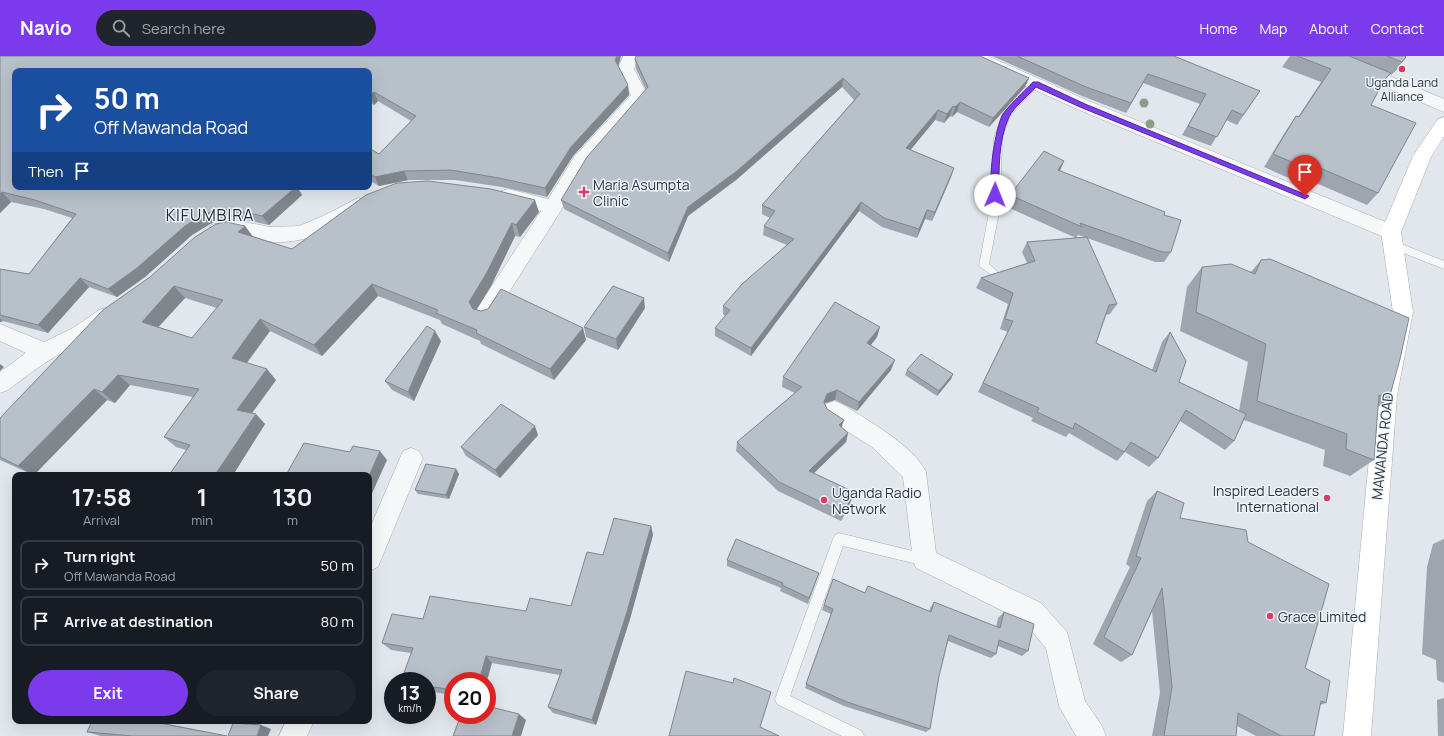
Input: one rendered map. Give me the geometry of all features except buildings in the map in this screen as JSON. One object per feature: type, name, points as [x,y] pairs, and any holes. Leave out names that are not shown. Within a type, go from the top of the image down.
[{"type":"street","points":[[485,313],[553,207],[580,161],[640,96],[626,69],[631,56]]},
{"type":"street","points":[[974,56],[1083,105],[1393,238]]},
{"type":"street","points":[[1328,56],[1444,106]]},
{"type":"street","name":"MAWANDA ROAD","points":[[1357,736],[1386,396],[1403,312],[1393,238],[1422,156],[1444,123]]},
{"type":"street","points":[[487,192],[553,207]]},
{"type":"street","points":[[203,240],[220,229],[234,226],[278,236],[301,232],[335,219],[376,197]]},
{"type":"street","points":[[0,384],[44,352],[80,334],[123,304]]},
{"type":"street","points":[[0,332],[44,352]]},
{"type":"street","points":[[834,411],[880,440],[914,472],[925,560],[1032,612],[1058,640],[1073,706],[1092,736]]},
{"type":"street","points":[[372,552],[411,458]]},
{"type":"street","points":[[293,736],[299,724]]},
{"type":"lane","points":[[993,272],[984,266],[995,206],[998,138],[1006,116],[1035,84]]},
{"type":"lane","points":[[1393,238],[1444,264]]},
{"type":"lane","points":[[857,736],[782,699],[839,540],[925,560]]},
{"type":"place","name":"Uganda Land Alliance","points":[[1402,69]]},
{"type":"place","name":"Maria Asumpta Clinic","points":[[584,192]]},
{"type":"place","name":"Inspired Leaders International","points":[[1327,498]]},
{"type":"place","name":"Uganda Radio Network","points":[[824,500]]},
{"type":"place","name":"Grace Limited","points":[[1270,616]]},
{"type":"district","name":"KIFUMBIRA","points":[[210,215]]},
{"type":"route","points":[[995,195],[998,138],[1006,116],[1035,84],[1305,196]]}]
